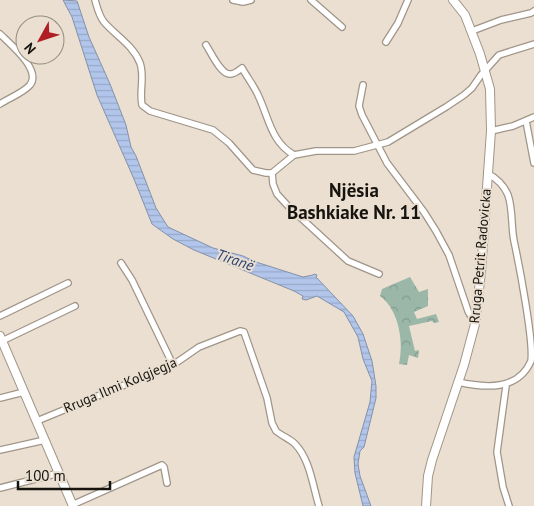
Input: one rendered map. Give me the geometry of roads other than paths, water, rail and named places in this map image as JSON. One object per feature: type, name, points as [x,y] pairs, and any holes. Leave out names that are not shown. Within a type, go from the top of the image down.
[{"type":"main road","name":"Rruga Petrit Radovicka","points":[[426,506],[430,468],[475,324],[481,272],[491,131],[490,89],[485,70],[465,15],[453,0]]},
{"type":"main road","points":[[1,338],[73,506]]},
{"type":"street","points":[[95,0],[103,22],[134,53],[141,65],[143,80],[142,105],[150,111],[213,130],[229,143],[253,170],[266,173],[272,173],[294,156],[316,151],[354,151],[388,142],[446,107],[472,88],[485,70],[503,53],[534,44]]},
{"type":"street","points":[[233,0],[243,2],[251,0]]},
{"type":"street","points":[[311,0],[342,27]]},
{"type":"street","points":[[386,42],[398,23],[408,0]]},
{"type":"street","points":[[472,31],[501,20],[534,11]]},
{"type":"street","points":[[0,34],[24,59],[30,69],[32,82],[28,87],[0,104]]},
{"type":"street","points":[[206,45],[220,68],[227,74],[232,74],[242,68],[258,93],[270,129],[286,150],[294,156]]},
{"type":"street","points":[[363,85],[359,106],[387,163],[424,212],[449,255],[468,311],[475,324]]},
{"type":"street","points":[[491,131],[534,117]]},
{"type":"street","points":[[526,121],[534,163]]},
{"type":"street","points":[[272,173],[273,184],[277,194],[288,206],[348,261],[379,274]]},
{"type":"street","points":[[458,382],[481,386],[506,386],[524,372],[533,357],[530,317],[514,238],[509,200],[499,181],[487,173]]},
{"type":"street","points":[[121,263],[132,280],[173,365]]},
{"type":"street","points":[[0,316],[68,283]]},
{"type":"street","points":[[1,338],[75,306]]},
{"type":"street","name":"Rruga Ilmi Kolgjegja","points":[[37,421],[173,365],[199,347],[237,331],[244,332],[267,398],[272,423],[276,431],[295,444],[305,458],[319,506]]},
{"type":"street","points":[[506,386],[497,452],[503,487],[509,506]]},
{"type":"street","points":[[0,398],[24,392]]},
{"type":"street","points":[[0,450],[45,440]]},
{"type":"street","points":[[73,506],[162,465],[168,483]]},
{"type":"street","points":[[0,488],[59,473]]},
{"type":"water","name":"Tiranë","points":[[63,0],[77,1],[89,37],[126,125],[131,147],[156,208],[168,227],[213,248],[243,256],[256,262],[303,277],[317,275],[316,277],[353,316],[363,334],[372,361],[376,386],[376,398],[358,464],[360,476],[371,506],[363,506],[355,473],[354,457],[370,402],[372,381],[363,359],[358,337],[344,312],[317,296],[306,300],[302,299],[303,296],[294,291],[194,250],[173,239],[152,224],[97,95],[72,17]]},
{"type":"district","name":"Njësia Bashkiake Nr. 11","points":[[354,201]]}]
